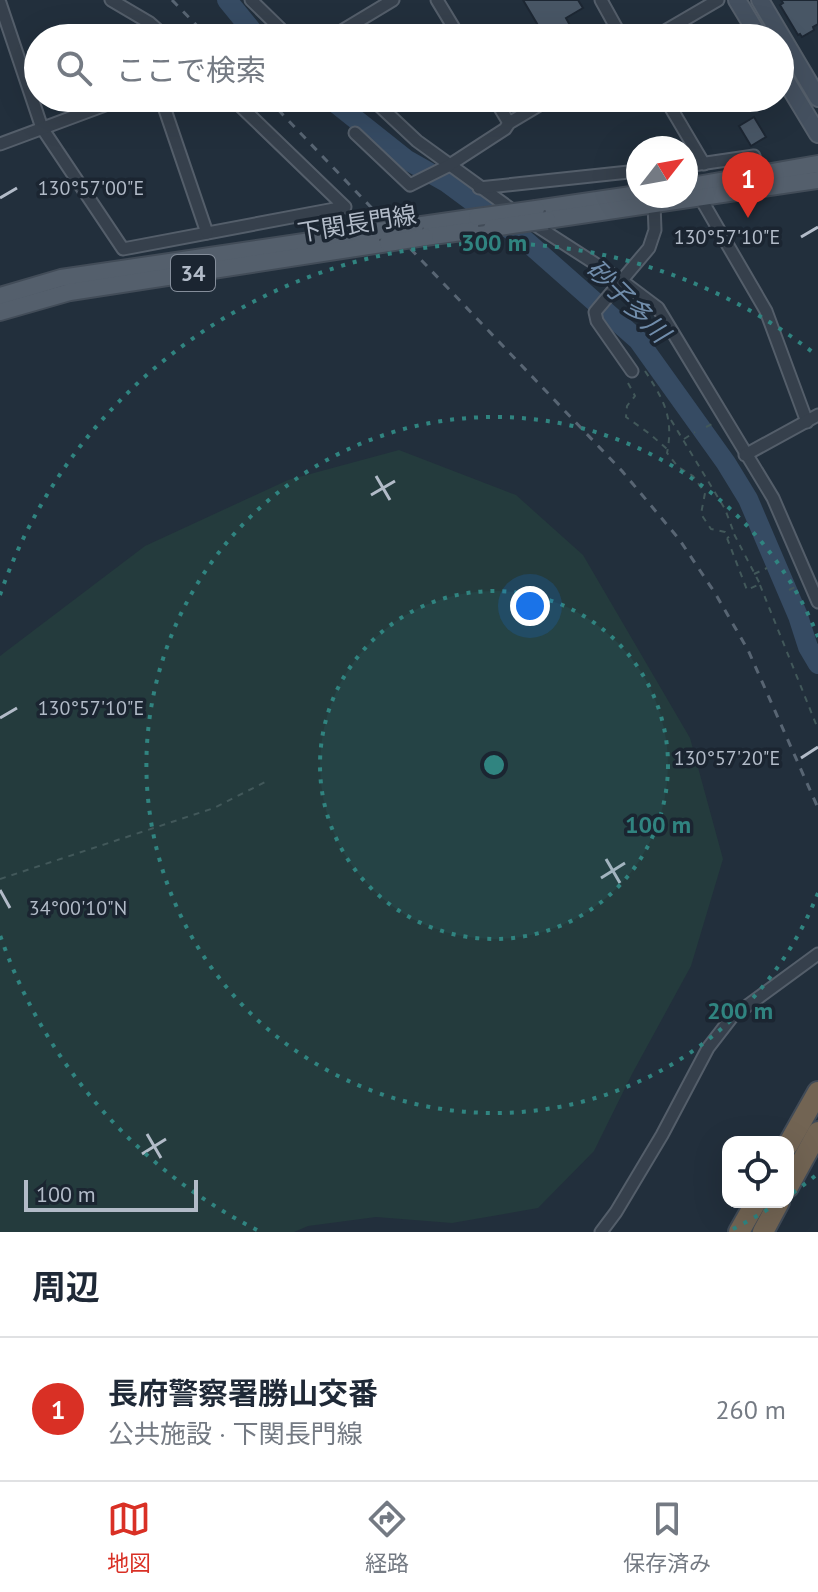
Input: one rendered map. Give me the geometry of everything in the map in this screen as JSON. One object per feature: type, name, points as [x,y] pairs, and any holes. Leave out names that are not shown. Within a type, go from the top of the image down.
[{"type":"highway","points":[[793,1136],[818,1092]]},
{"type":"highway","points":[[794,1176],[818,1132]]},
{"type":"highway","points":[[739,1232],[753,1208]]},
{"type":"highway","points":[[763,1232],[776,1208]]},
{"type":"main road","points":[[737,0],[752,24]]},
{"type":"main road","points":[[760,0],[774,24]]},
{"type":"main road","points":[[794,57],[818,98]]},
{"type":"main road","points":[[794,94],[818,134]]},
{"type":"main road","points":[[698,185],[818,164]]},
{"type":"main road","name":"下関長門線","points":[[698,199],[818,180]]},
{"type":"main road","name":"下関長門線","points":[[0,296],[61,278],[420,232],[492,228],[626,197]]},
{"type":"main road","name":"下関長門線","points":[[420,232],[477,217],[541,215],[626,207]]},
{"type":"main road","name":"下関長門線","points":[[0,312],[70,292],[383,237]]},
{"type":"street","points":[[111,0],[151,24]]},
{"type":"street","points":[[251,0],[276,24]]},
{"type":"street","points":[[353,24],[393,0]]},
{"type":"street","points":[[437,0],[452,24]]},
{"type":"street","points":[[601,0],[614,24]]},
{"type":"street","points":[[677,24],[718,0]]},
{"type":"street","points":[[0,3],[24,74]]},
{"type":"street","points":[[37,112],[42,128],[123,249],[345,207],[247,112]]},
{"type":"street","points":[[0,144],[86,112]]},
{"type":"street","points":[[166,112],[207,233]]},
{"type":"street","points":[[386,112],[444,167],[622,281],[658,308],[773,498],[818,602]]},
{"type":"street","points":[[502,112],[509,123]]},
{"type":"street","points":[[355,133],[410,185],[444,167],[527,112]]},
{"type":"street","points":[[673,112],[704,164]]},
{"type":"street","points":[[698,165],[754,156],[758,173]]},
{"type":"street","points":[[479,188],[626,172]]},
{"type":"street","points":[[701,199],[766,311],[807,422]]},
{"type":"street","points":[[632,371],[597,321],[595,312],[649,248],[655,230],[654,208]]},
{"type":"street","points":[[745,455],[818,415]]},
{"type":"street","points":[[601,1232],[628,1193],[723,1027],[818,954]]},
{"type":"path","points":[[760,584],[747,590],[725,532],[711,529],[701,514],[705,493],[693,476],[678,467],[668,450],[626,417],[627,406],[635,396],[627,380],[632,371],[645,371],[725,509],[734,534],[760,584],[771,608],[818,729]]},
{"type":"path","points":[[668,415],[672,430],[668,450]]},
{"type":"path","points":[[683,440],[695,432]]},
{"type":"path","points":[[727,538],[734,534]]},
{"type":"path","points":[[754,574],[767,568]]},
{"type":"path","points":[[789,590],[805,581]]},
{"type":"path","points":[[0,879],[214,808],[267,781]]},
{"type":"green space","points":[[399,450],[516,495],[583,555],[690,738],[723,859],[691,966],[594,1151],[538,1208],[452,1223],[376,1217],[308,1226],[294,1232],[0,1232],[0,656],[145,546],[288,480]]},
{"type":"building","points":[[523,0],[578,0],[583,8],[566,18],[569,24],[537,24]]},
{"type":"building","points":[[781,0],[818,0],[818,24],[813,27],[814,30],[802,37],[798,35],[780,5],[783,3]]},
{"type":"building","points":[[754,117],[766,137],[751,146],[739,126]]},
{"type":"waterway","name":"砂子多川","points":[[227,0],[247,24]]},
{"type":"waterway","name":"砂子多川","points":[[347,112],[407,160],[446,182],[526,241],[638,340],[748,499],[808,647],[818,664]]},
{"type":"railway","points":[[172,0],[195,24]]},
{"type":"railway","points":[[280,112],[622,471],[679,539],[748,650],[818,808]]},
{"type":"place","name":"長府警察署勝山交番","points":[[748,218]]}]
